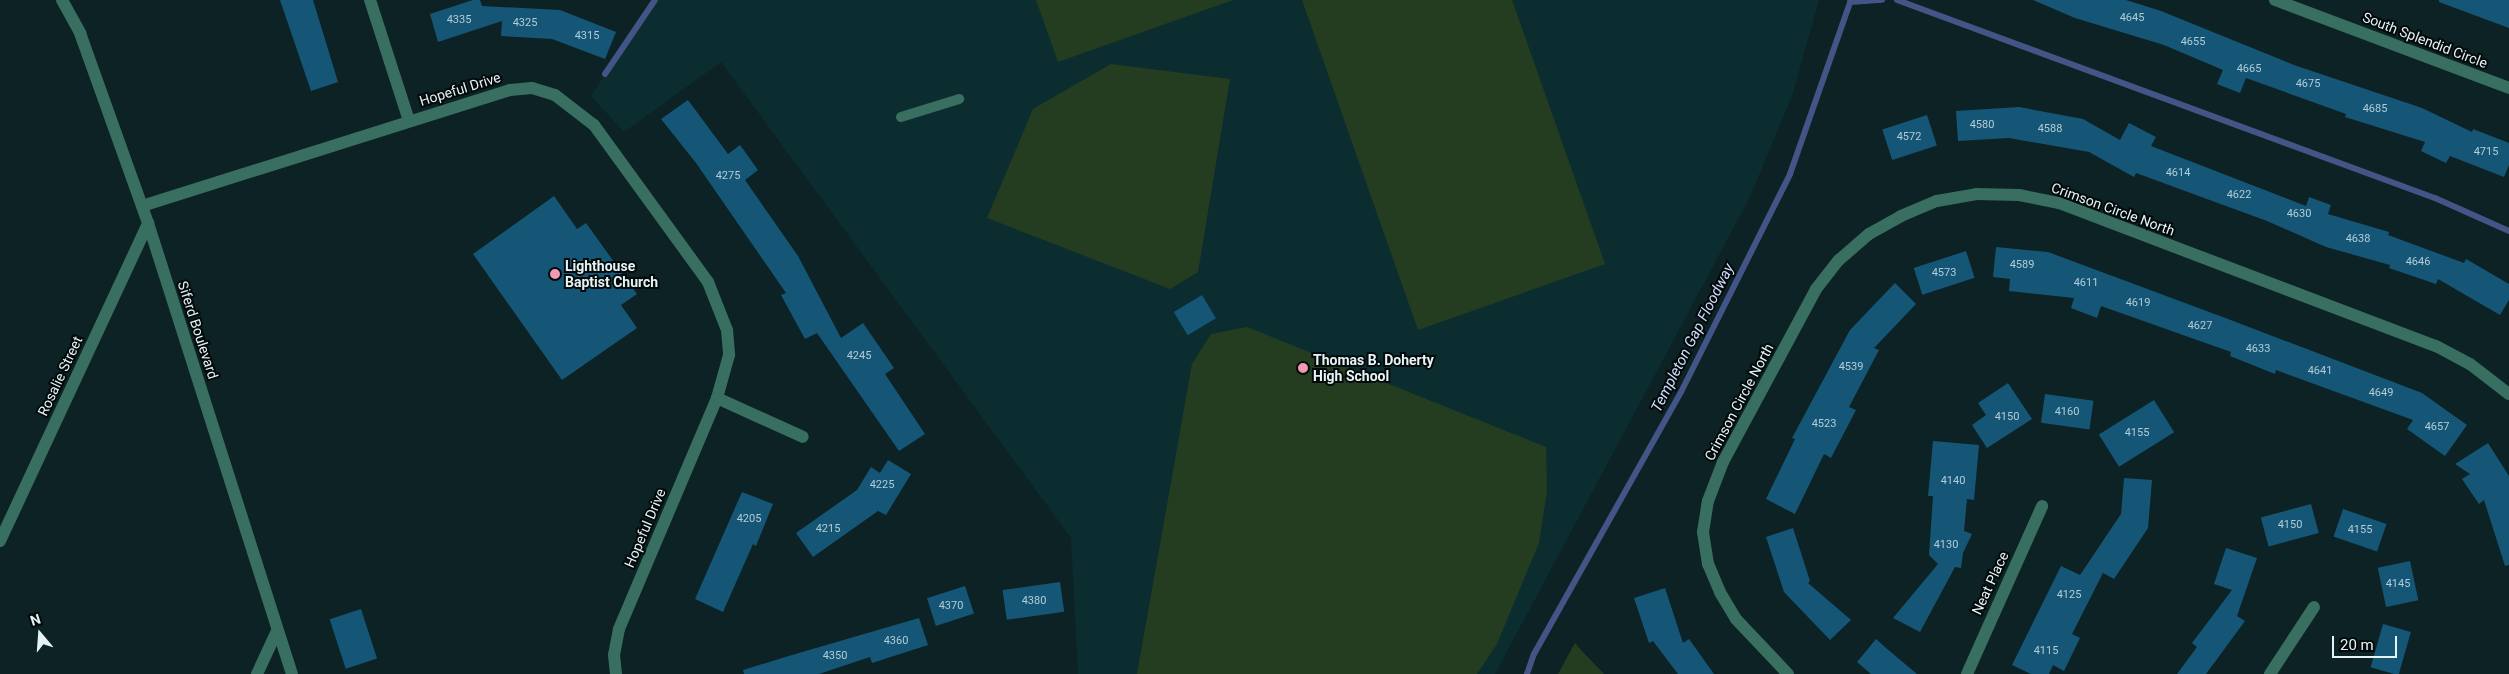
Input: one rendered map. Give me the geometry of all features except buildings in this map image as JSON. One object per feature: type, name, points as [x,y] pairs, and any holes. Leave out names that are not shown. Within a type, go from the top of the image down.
[{"type":"street","name":"Siferd Boulevard","points":[[62,0],[80,32],[148,223],[292,674]]},
{"type":"street","points":[[370,0],[409,121]]},
{"type":"street","name":"South Splendid Circle","points":[[2275,0],[2509,88]]},
{"type":"street","name":"Hopeful Drive","points":[[142,206],[510,90],[532,88],[555,95],[594,125],[708,282],[720,306],[727,330],[729,355],[717,398],[618,629],[614,655],[616,674]]},
{"type":"street","name":"Crimson Circle North","points":[[1788,674],[1736,619],[1720,592],[1708,564],[1703,532],[1708,502],[1723,462],[1816,288],[1839,260],[1869,234],[1900,216],[1938,201],[1985,194],[2018,195],[2059,203],[2436,346],[2470,364],[2509,394]]},
{"type":"street","name":"Rosalie Street","points":[[0,541],[148,223]]},
{"type":"street","points":[[717,398],[802,437]]},
{"type":"street","name":"Neat Place","points":[[1967,674],[2042,506]]},
{"type":"street","points":[[2270,674],[2314,606]]},
{"type":"street","points":[[257,674],[277,631]]},
{"type":"lane","points":[[901,117],[959,99]]},
{"type":"shaded area","name":"Thomas B. Doherty High School","points":[[654,0],[1819,0],[1792,96],[1750,197],[1495,674],[1078,674],[1071,538],[721,62],[624,132],[591,96]]},
{"type":"green space","points":[[1036,0],[1233,0],[1058,62]]},
{"type":"green space","points":[[1302,0],[1512,0],[1605,264],[1418,330]]},
{"type":"green space","points":[[1111,64],[1230,79],[1198,272],[1170,289],[987,218],[1033,109]]},
{"type":"green space","points":[[1247,327],[1546,447],[1547,491],[1539,543],[1497,644],[1477,674],[1137,674],[1192,364],[1211,334]]},
{"type":"green space","points":[[1575,643],[1582,651],[1604,674],[1558,674]]},
{"type":"waterway","points":[[605,74],[655,0]]},
{"type":"waterway","name":"Templeton Gap Floodway","points":[[1527,674],[1534,654],[1681,392],[1790,174],[1851,0]]},
{"type":"waterway","points":[[1850,2],[1882,0]]},
{"type":"waterway","points":[[1897,0],[2435,198],[2509,231]]},
{"type":"place","name":"Lighthouse Baptist Church","points":[[555,274]]},
{"type":"place","name":"Thomas B. Doherty High School","points":[[1303,368]]}]
